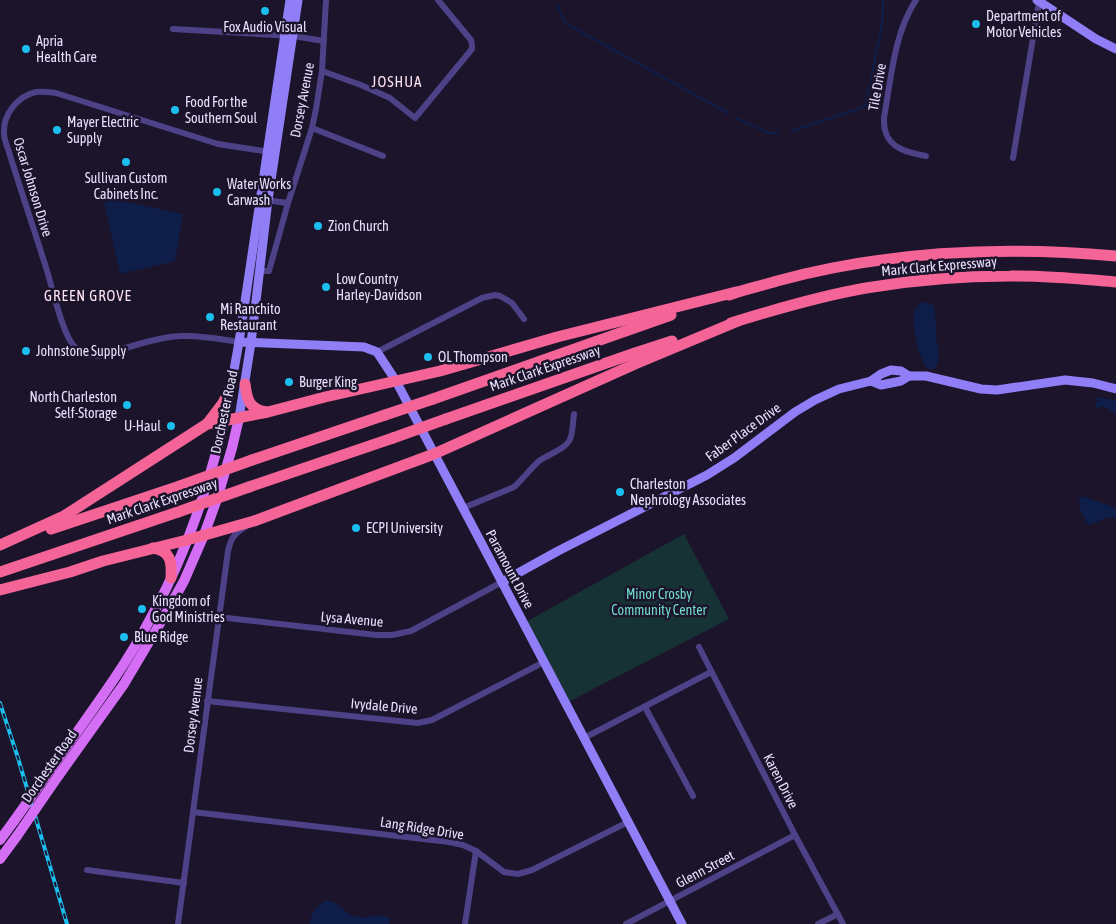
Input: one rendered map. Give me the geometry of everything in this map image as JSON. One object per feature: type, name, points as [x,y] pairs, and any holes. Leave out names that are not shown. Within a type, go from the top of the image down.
[{"type":"highway","name":"Mark Clark Expressway","points":[[0,545],[180,486],[736,292],[804,274],[869,261],[1001,251],[1116,256]]},
{"type":"highway","name":"Mark Clark Expressway","points":[[2,571],[393,438],[635,353],[794,304],[868,287],[917,281],[1011,276],[1066,277],[1116,282]]},
{"type":"highway","points":[[0,545],[64,516],[207,424],[268,412],[440,371],[557,336],[736,292]]},
{"type":"highway","points":[[4,589],[254,521],[434,454],[635,364],[738,321]]},
{"type":"highway","points":[[245,384],[246,395],[253,407],[268,412]]},
{"type":"highway","points":[[207,424],[223,402],[231,386]]},
{"type":"highway","points":[[151,548],[160,550],[168,556],[172,567],[171,578]]},
{"type":"main road","name":"Dorchester Road","points":[[0,859],[124,684],[166,615],[184,581],[204,535],[217,499],[239,418]]},
{"type":"main road","name":"Dorchester Road","points":[[0,840],[115,678],[156,609],[188,540],[206,490],[225,420]]},
{"type":"street","name":"Dorchester Road","points":[[289,36],[290,0]]},
{"type":"street","name":"Dorchester Road","points":[[225,420],[272,152],[289,36],[298,0]]},
{"type":"street","name":"Dorsey Avenue","points":[[259,271],[269,271],[312,128],[322,71],[326,0]]},
{"type":"street","points":[[322,71],[390,98],[416,118],[472,48],[471,40],[438,0]]},
{"type":"street","name":"Tile Drive","points":[[916,0],[908,12],[899,35],[884,118],[884,130],[888,138],[896,146],[907,152],[926,156]]},
{"type":"street","points":[[1013,158],[1038,1],[1096,39],[1116,49]]},
{"type":"street","points":[[174,29],[289,36],[324,41]]},
{"type":"street","name":"Oscar Johnson Drive","points":[[239,342],[200,336],[180,336],[99,356],[92,356],[75,346],[69,338],[58,307],[8,149],[4,135],[5,122],[8,112],[17,102],[35,92],[47,92],[218,144],[272,152]]},
{"type":"street","points":[[312,128],[383,156]]},
{"type":"street","name":"Dorchester Road","points":[[239,418],[251,342],[264,200]]},
{"type":"street","points":[[264,200],[288,203]]},
{"type":"street","points":[[239,342],[364,347],[377,352],[482,298],[495,295],[512,303],[524,318]]},
{"type":"street","name":"Paramount Drive","points":[[377,352],[396,381],[682,924]]},
{"type":"street","name":"Faber Place Drive","points":[[502,582],[558,551],[707,475],[734,458],[795,412],[815,400],[839,389],[870,381],[891,370],[909,376],[926,376],[980,389],[997,390],[1065,380],[1093,383],[1116,389]]},
{"type":"street","points":[[463,508],[514,487],[538,461],[564,448],[569,443],[571,437],[574,414]]},
{"type":"street","name":"Dorsey Avenue","points":[[178,924],[228,551],[234,534],[254,521]]},
{"type":"street","name":"Lysa Avenue","points":[[218,617],[376,635],[392,635],[411,631],[502,582]]},
{"type":"street","name":"Karen Drive","points":[[699,647],[843,924]]},
{"type":"street","name":"Ivydale Drive","points":[[207,700],[418,723],[432,720],[544,662]]},
{"type":"street","points":[[584,738],[711,672]]},
{"type":"street","points":[[645,706],[693,796]]},
{"type":"street","name":"Lang Ridge Drive","points":[[193,812],[449,842],[463,845],[476,851],[504,872],[518,874],[532,870],[628,822]]},
{"type":"street","name":"Glenn Street","points":[[626,924],[796,836]]},
{"type":"street","points":[[465,924],[476,851]]},
{"type":"street","points":[[87,870],[184,883]]},
{"type":"street","points":[[818,924],[838,914]]},
{"type":"green space","name":"Minor Crosby Community Center","points":[[684,534],[729,619],[566,703],[524,623]]},
{"type":"water","points":[[103,197],[183,214],[175,261],[120,274]]},
{"type":"water","points":[[928,302],[934,306],[939,354],[938,363],[934,369],[928,369],[923,363],[918,349],[913,317],[915,310],[921,303]]},
{"type":"water","points":[[1098,397],[1116,401],[1116,413],[1105,407],[1095,408]]},
{"type":"water","points":[[1082,496],[1116,508],[1116,518],[1109,517],[1089,525],[1083,516],[1080,506],[1079,499]]},
{"type":"water","points":[[325,901],[335,903],[357,917],[377,915],[385,917],[390,919],[389,924],[310,924],[314,911]]},
{"type":"waterway","points":[[791,131],[862,108],[866,104],[882,25],[883,0]]},
{"type":"waterway","points":[[558,6],[565,23],[728,113]]},
{"type":"waterway","points":[[736,118],[769,133],[778,133]]},
{"type":"railway","points":[[0,703],[67,924]]},
{"type":"place","name":"Fox Audio Visual","points":[[265,11]]},
{"type":"place","name":"Department of Motor Vehicles","points":[[976,24]]},
{"type":"place","name":"Apria Health Care","points":[[26,49]]},
{"type":"place","name":"Food For the Southern Soul","points":[[175,110]]},
{"type":"place","name":"Mayer Electric Supply","points":[[57,130]]},
{"type":"place","name":"Sullivan Custom Cabinets Inc.","points":[[126,162]]},
{"type":"place","name":"Water Works Carwash","points":[[217,192]]},
{"type":"place","name":"Zion Church","points":[[318,226]]},
{"type":"place","name":"Low Country Harley-Davidson","points":[[326,287]]},
{"type":"place","name":"Mi Ranchito Restaurant","points":[[210,317]]},
{"type":"place","name":"Johnstone Supply","points":[[26,351]]},
{"type":"place","name":"OL Thompson","points":[[428,357]]},
{"type":"place","name":"Burger King","points":[[289,382]]},
{"type":"place","name":"North Charleston Self-Storage","points":[[127,405]]},
{"type":"place","name":"U-Haul","points":[[171,426]]},
{"type":"place","name":"Charleston Nephrology Associates","points":[[620,492]]},
{"type":"place","name":"ECPI University","points":[[356,528]]},
{"type":"place","name":"Kingdom of God Ministries","points":[[142,609]]},
{"type":"place","name":"Blue Ridge","points":[[124,637]]},
{"type":"district","name":"JOSHUA","points":[[397,82]]},
{"type":"district","name":"GREEN GROVE","points":[[88,296]]}]
